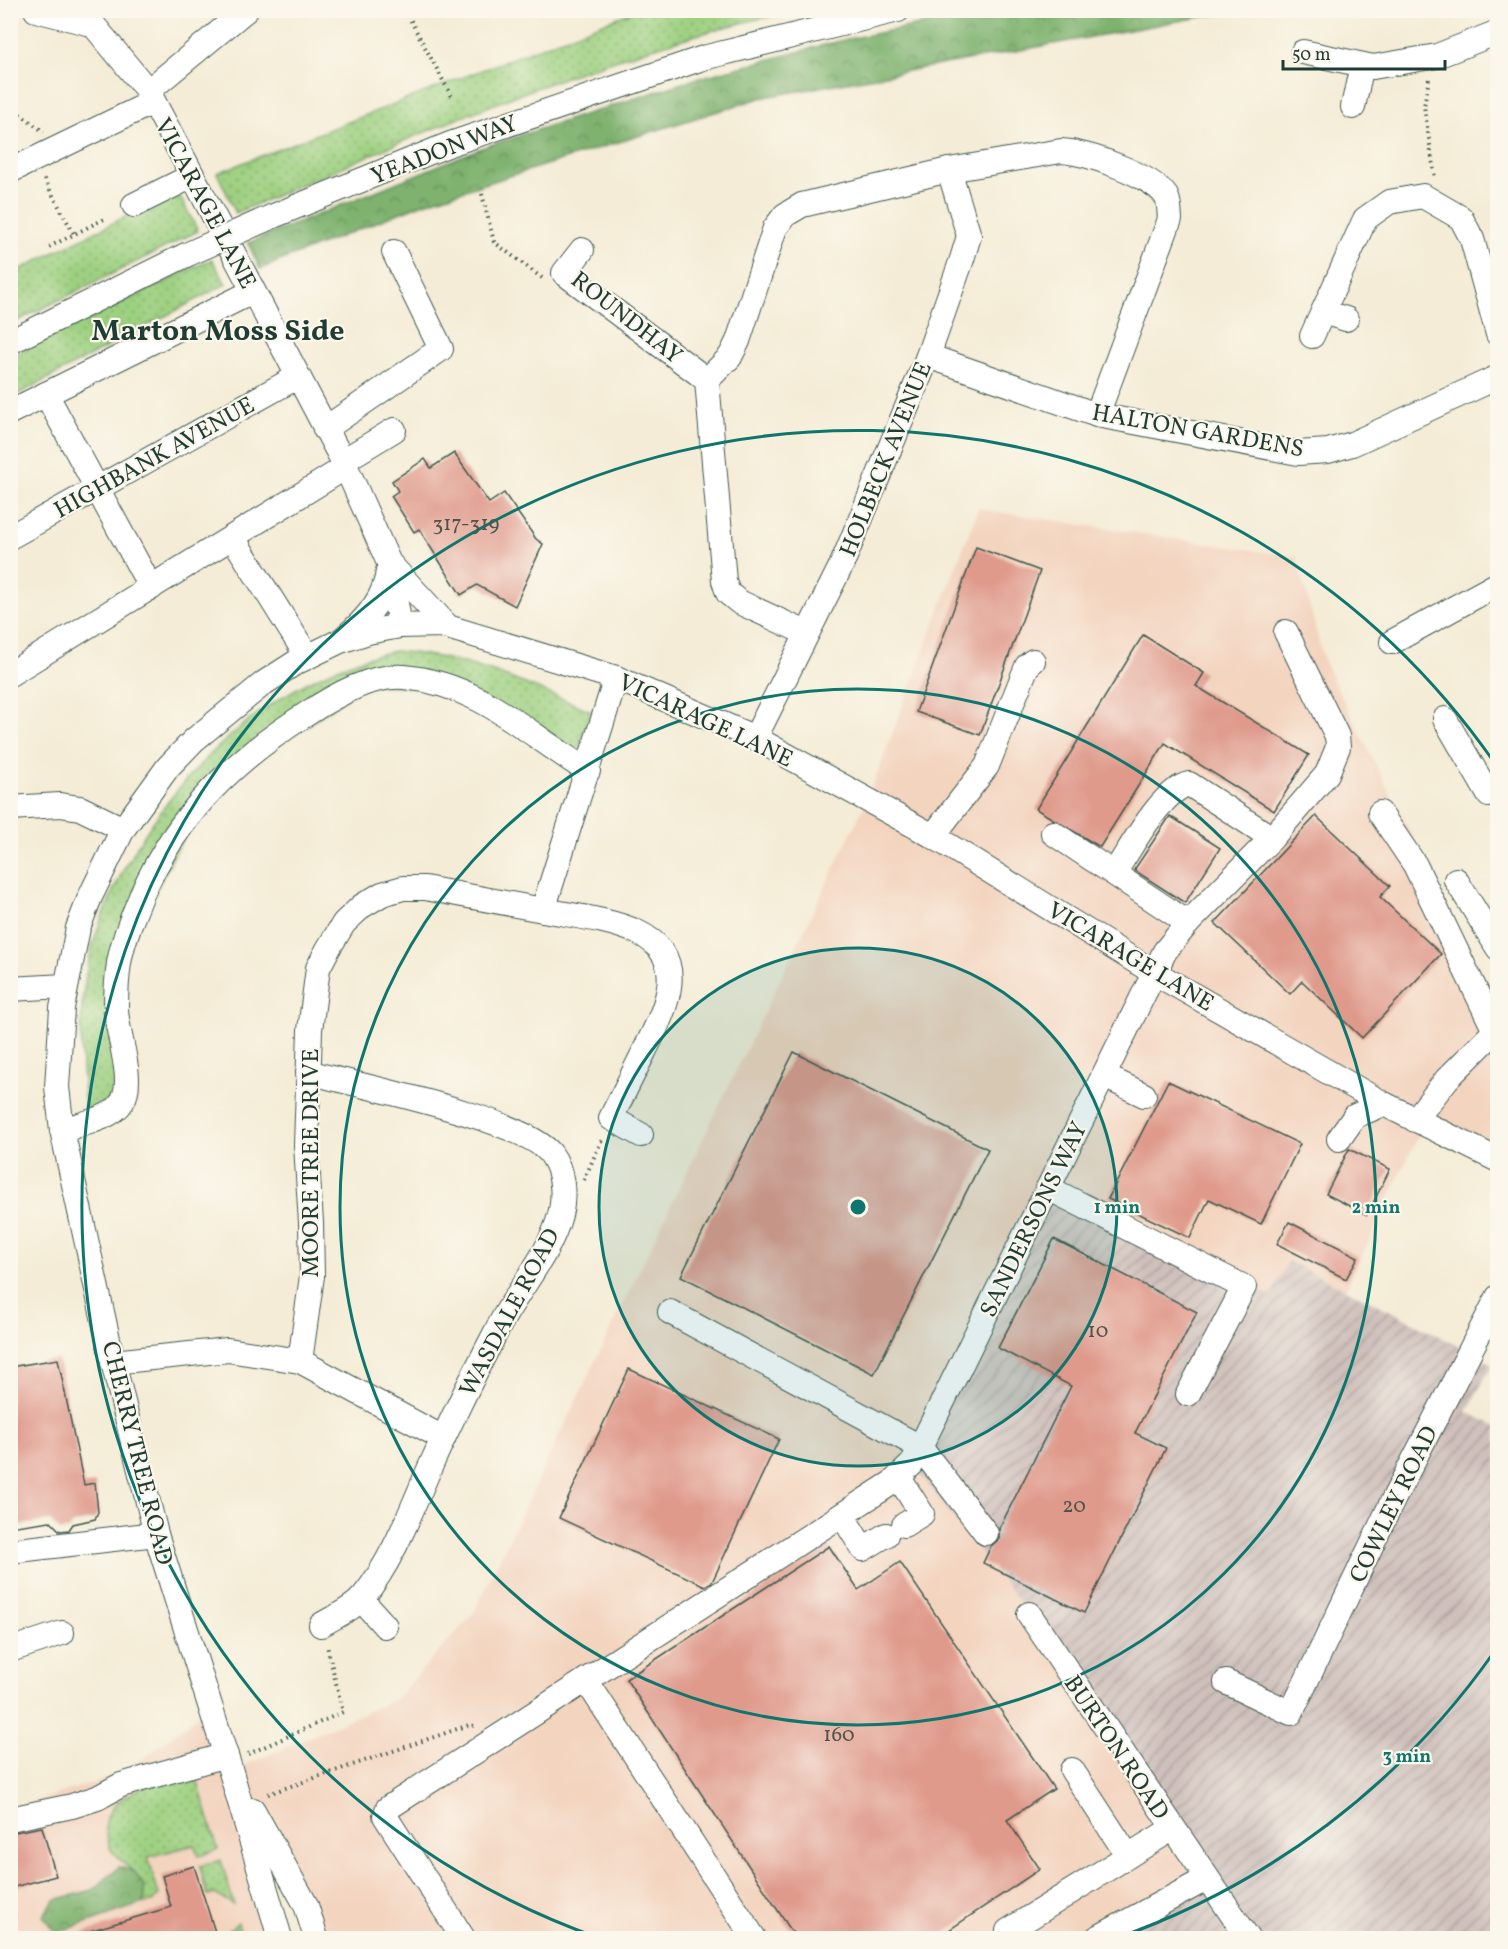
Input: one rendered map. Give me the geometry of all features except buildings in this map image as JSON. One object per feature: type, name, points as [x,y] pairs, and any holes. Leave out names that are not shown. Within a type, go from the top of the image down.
[{"type":"street","points":[[36,10],[86,17]]},
{"type":"street","points":[[10,171],[151,97],[246,10]]},
{"type":"street","name":"YEADON WAY","points":[[10,342],[186,255],[271,217],[450,144],[703,58],[898,10]]},
{"type":"street","name":"VICARAGE LANE","points":[[86,17],[151,97],[344,464],[389,563],[400,626],[447,626],[616,678],[755,738],[933,836],[1153,972],[1384,1104],[1497,1160]]},
{"type":"street","points":[[1303,52],[1373,67],[1437,56],[1497,32]]},
{"type":"street","points":[[1353,107],[1362,64]]},
{"type":"street","points":[[806,633],[739,602],[728,593],[724,581],[707,380],[730,357],[738,341],[775,228],[785,215],[802,205],[949,170],[1061,151],[1080,152],[1099,158],[1159,187],[1168,198],[1170,219],[1097,415]]},
{"type":"street","name":"HOLBECK AVENUE","points":[[755,738],[842,564],[928,356],[969,236],[949,170]]},
{"type":"street","points":[[134,204],[192,176]]},
{"type":"street","points":[[1312,336],[1365,219],[1389,202],[1423,196],[1461,218],[1472,239],[1497,334]]},
{"type":"street","name":"ROUNDHAY","points":[[582,250],[564,273],[707,380]]},
{"type":"street","points":[[325,429],[441,349],[394,252]]},
{"type":"street","points":[[10,412],[252,292]]},
{"type":"street","points":[[1323,312],[1346,319]]},
{"type":"street","name":"HALTON GARDENS","points":[[928,356],[1097,415],[1298,453],[1328,451],[1352,444],[1496,380]]},
{"type":"street","name":"HIGHBANK AVENUE","points":[[10,537],[297,377]]},
{"type":"street","points":[[46,394],[151,588]]},
{"type":"street","points":[[10,674],[232,538],[394,430]]},
{"type":"street","points":[[232,538],[307,656]]},
{"type":"street","points":[[389,563],[447,626]]},
{"type":"street","points":[[340,640],[370,615],[382,594],[389,563]]},
{"type":"street","points":[[1392,642],[1497,584]]},
{"type":"street","name":"CHERRY TREE ROAD","points":[[280,1938],[156,1534],[113,1362],[62,1130],[57,1087],[58,1060],[66,986],[78,928],[90,897],[123,829],[168,767],[194,740],[264,683],[307,656],[340,640],[400,626]]},
{"type":"street","name":"SANDERSONS WAY","points":[[910,1463],[1165,951],[1188,923],[1272,838],[1327,774],[1338,747],[1337,736],[1286,632]]},
{"type":"street","points":[[933,836],[987,766],[1027,666],[1033,661]]},
{"type":"street","points":[[62,1130],[115,1111],[124,1100],[126,1077],[116,1010],[119,962],[131,919],[149,880],[174,834],[204,796],[237,763],[276,733],[341,694],[366,684],[401,677],[436,682],[484,700],[588,771]]},
{"type":"street","points":[[543,910],[616,678]]},
{"type":"street","points":[[1445,719],[1489,795],[1497,794]]},
{"type":"street","points":[[1114,873],[1164,800],[1189,784],[1272,838]]},
{"type":"street","points":[[10,808],[60,805],[80,808],[123,829]]},
{"type":"street","points":[[1380,813],[1415,865],[1495,1031],[1447,1079],[1415,1120]]},
{"type":"street","points":[[1053,832],[1188,923]]},
{"type":"street","points":[[1456,880],[1497,948]]},
{"type":"street","name":"MOORE TREE DRIVE","points":[[300,1361],[312,1276],[311,1223],[306,1170],[308,1072],[318,968],[344,923],[362,906],[392,890],[414,887],[612,923],[639,933],[662,952],[670,982],[666,1007],[611,1118]]},
{"type":"street","points":[[10,989],[66,986]]},
{"type":"street","name":"WASDALE ROAD","points":[[308,1072],[512,1128],[543,1145],[552,1155],[558,1167],[562,1189],[561,1214],[551,1240],[500,1323],[443,1438],[389,1558],[361,1599],[321,1625]]},
{"type":"street","points":[[1104,1076],[1144,1095]]},
{"type":"street","points":[[1339,1139],[1354,1116],[1384,1104]]},
{"type":"street","points":[[611,1118],[641,1135]]},
{"type":"street","points":[[1048,1188],[1244,1287],[1188,1394]]},
{"type":"street","name":"COWLEY ROAD","points":[[1226,1682],[1291,1713],[1394,1498],[1497,1297]]},
{"type":"street","points":[[670,1312],[910,1463],[986,1533]]},
{"type":"street","points":[[113,1362],[228,1350],[300,1361],[443,1438]]},
{"type":"street","points":[[463,1938],[385,1816],[388,1808],[842,1515],[910,1463]]},
{"type":"street","points":[[842,1515],[863,1549],[922,1514],[910,1463]]},
{"type":"street","points":[[10,1551],[156,1534]]},
{"type":"street","points":[[361,1599],[385,1626]]},
{"type":"street","name":"BURTON ROAD","points":[[1029,1614],[1172,1829],[1248,1938]]},
{"type":"street","points":[[10,1650],[62,1633]]},
{"type":"street","points":[[586,1680],[754,1938]]},
{"type":"street","points":[[10,1819],[72,1806],[97,1798],[121,1785],[228,1763]]},
{"type":"street","name":"CHERRY TREE ROAD","points":[[228,1763],[306,1905],[316,1938]]},
{"type":"street","points":[[1072,1770],[1128,1856]]},
{"type":"street","points":[[1012,1938],[1008,1931],[1172,1829]]},
{"type":"street","points":[[1097,1938],[1206,1879]]},
{"type":"street","points":[[306,1905],[329,1938]]},
{"type":"path","points":[[405,10],[452,97]]},
{"type":"path","points":[[1437,56],[1427,87],[1424,106],[1438,203]]},
{"type":"path","points":[[10,106],[23,113],[61,146]]},
{"type":"path","points":[[34,160],[74,234]]},
{"type":"path","points":[[482,194],[494,242],[543,279],[564,273]]},
{"type":"path","points":[[49,247],[106,218]]},
{"type":"path","points":[[562,1189],[583,1183],[611,1118]]},
{"type":"path","points":[[228,1763],[344,1712],[321,1625]]},
{"type":"path","points":[[248,1802],[469,1725],[504,1733]]},
{"type":"shaded area","points":[[978,509],[1297,557],[1324,661],[1474,962],[1497,996],[1497,1160],[1424,1124],[1346,1289],[1288,1261],[1272,1296],[1029,1614],[1206,1879],[1097,1938],[316,1938],[233,1775],[280,1938],[11,1938],[11,1809],[117,1775],[143,1759],[210,1706],[232,1771],[396,1699],[473,1614],[867,800]]},
{"type":"shaded area","points":[[1048,1188],[1175,1252],[1271,1296],[1288,1261],[1492,1364],[1467,1412],[1497,1427],[1497,1938],[1097,1938],[1205,1879],[1029,1614],[912,1464]]},
{"type":"green space","points":[[995,10],[1233,11],[760,98],[424,203],[260,269],[248,243],[484,147],[695,79],[843,40]]},
{"type":"green space","points":[[634,11],[794,11],[651,48],[580,72],[441,125],[236,213],[217,173]]},
{"type":"green space","points":[[177,191],[198,231],[11,324],[11,274]]},
{"type":"green space","points":[[212,259],[226,284],[11,398],[11,356]]},
{"type":"green space","points":[[395,651],[422,654],[472,665],[519,681],[591,711],[574,762],[461,690],[366,684],[204,797],[119,962],[126,1089],[87,1122],[81,1031],[88,964],[94,941],[113,892],[138,844],[170,799],[208,757],[250,720],[296,689],[344,666]]},
{"type":"green space","points":[[194,1770],[218,1849],[199,1856],[194,1845],[148,1857],[159,1895],[153,1902],[144,1903],[138,1877],[111,1850],[106,1822],[111,1809],[135,1791]]},
{"type":"green space","points":[[221,1860],[234,1905],[215,1894],[207,1896],[200,1866]]},
{"type":"green space","points":[[119,1867],[134,1871],[144,1887],[144,1903],[56,1933],[43,1916],[54,1900],[93,1890]]},
{"type":"green space","points":[[238,1922],[242,1938],[230,1938],[229,1931]]},
{"type":"district","name":"Marton Moss Side","points":[[218,330]]}]
